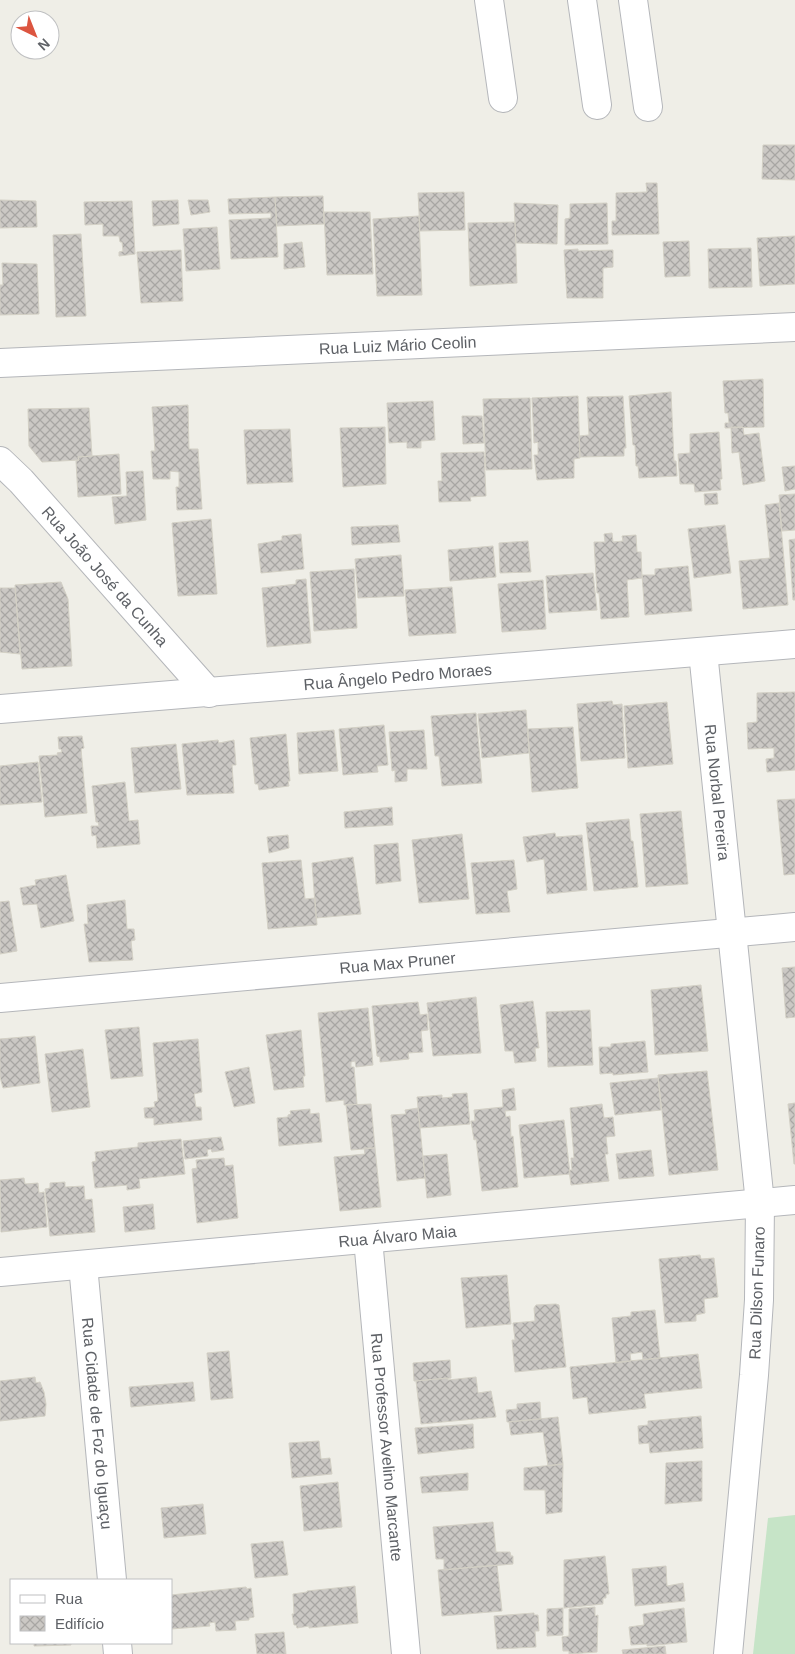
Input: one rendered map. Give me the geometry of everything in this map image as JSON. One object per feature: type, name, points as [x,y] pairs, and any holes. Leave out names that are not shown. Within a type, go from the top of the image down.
[{"type":"street","points":[[489,0],[503,98]]},
{"type":"street","points":[[582,0],[597,105]]},
{"type":"street","points":[[633,0],[648,107]]},
{"type":"street","name":"Rua Luiz Mário Ceolin","points":[[0,363],[795,327]]},
{"type":"street","name":"Rua João José da Cunha","points":[[0,461],[21,481],[208,693]]},
{"type":"street","name":"Rua Ângelo Pedro Moraes","points":[[0,709],[795,644]]},
{"type":"street","name":"Rua Norbal Pereira","points":[[703,652],[732,933]]},
{"type":"street","name":"Rua Max Pruner","points":[[0,998],[795,927]]},
{"type":"street","name":"Rua Dilson Funaro","points":[[728,1654],[754,1375],[759,1300],[760,1203],[732,933]]},
{"type":"street","name":"Rua Álvaro Maia","points":[[0,1272],[795,1200]]},
{"type":"street","name":"Rua Professor Avelino Marcante","points":[[368,1239],[406,1654]]},
{"type":"street","name":"Rua Cidade de Foz do Iguaçu","points":[[83,1265],[112,1579]]},
{"type":"green space","points":[[795,1515],[795,1654],[753,1654],[768,1518]]},
{"type":"building","points":[[763,145],[795,145],[795,180],[762,179]]},
{"type":"building","points":[[646,183],[657,183],[659,234],[612,235],[612,221],[616,221],[616,193],[647,192]]},
{"type":"building","points":[[464,192],[465,230],[420,231],[418,193]]},
{"type":"building","points":[[323,196],[324,224],[277,226],[275,197]]},
{"type":"building","points":[[275,197],[278,257],[231,259],[229,220],[271,218],[271,213],[229,214],[228,199]]},
{"type":"building","points":[[0,200],[36,201],[37,227],[0,228]]},
{"type":"building","points":[[178,200],[179,224],[153,226],[152,201]]},
{"type":"building","points":[[188,200],[208,200],[210,212],[191,215]]},
{"type":"building","points":[[132,201],[135,254],[119,256],[119,252],[123,251],[119,236],[103,236],[103,224],[85,225],[84,202]]},
{"type":"building","points":[[514,203],[558,205],[557,244],[516,243]]},
{"type":"building","points":[[607,203],[608,244],[565,245],[565,219],[570,218],[570,204]]},
{"type":"building","points":[[324,212],[370,212],[373,274],[327,275]]},
{"type":"building","points":[[419,216],[422,295],[377,296],[373,219]]},
{"type":"building","points":[[515,222],[517,283],[470,286],[468,223]]},
{"type":"building","points":[[217,227],[220,269],[186,271],[183,229]]},
{"type":"building","points":[[81,234],[86,316],[56,317],[53,235]]},
{"type":"building","points":[[795,236],[795,284],[760,286],[757,238]]},
{"type":"building","points":[[689,241],[690,276],[665,277],[663,242]]},
{"type":"building","points":[[302,242],[305,267],[284,269],[284,244]]},
{"type":"building","points":[[751,248],[752,287],[709,288],[708,249]]},
{"type":"building","points":[[578,249],[578,251],[613,250],[613,267],[603,268],[603,298],[567,298],[564,250]]},
{"type":"building","points":[[181,250],[183,301],[141,303],[137,252]]},
{"type":"building","points":[[2,263],[37,264],[39,314],[0,315],[0,285],[3,285]]},
{"type":"building","points":[[763,379],[764,427],[725,428],[725,423],[729,423],[728,413],[725,413],[723,381]]},
{"type":"building","points":[[671,392],[674,461],[676,461],[677,476],[639,478],[638,466],[636,466],[635,445],[633,445],[629,396]]},
{"type":"building","points":[[578,396],[580,458],[574,459],[574,478],[537,480],[534,455],[538,455],[538,442],[534,443],[532,398]]},
{"type":"building","points":[[623,396],[626,448],[624,448],[624,456],[580,457],[579,436],[589,435],[587,397]]},
{"type":"building","points":[[530,398],[532,469],[486,470],[483,399]]},
{"type":"building","points":[[433,401],[435,440],[421,441],[421,448],[407,448],[407,442],[389,443],[387,403]]},
{"type":"building","points":[[188,405],[189,449],[198,449],[202,509],[177,510],[176,487],[179,487],[179,472],[170,471],[170,479],[153,479],[151,451],[155,451],[152,407]]},
{"type":"building","points":[[89,408],[92,456],[78,457],[79,460],[42,462],[29,446],[28,409]]},
{"type":"building","points":[[462,416],[482,416],[484,443],[463,444]]},
{"type":"building","points":[[385,427],[386,484],[343,487],[340,428]]},
{"type":"building","points":[[731,427],[743,427],[744,435],[759,433],[765,481],[743,485],[739,452],[732,453]]},
{"type":"building","points":[[290,429],[293,482],[247,484],[244,430]]},
{"type":"building","points":[[719,432],[721,490],[695,492],[694,484],[680,484],[678,454],[690,453],[690,434]]},
{"type":"building","points":[[484,452],[486,496],[470,497],[471,501],[439,502],[438,481],[442,481],[441,453]]},
{"type":"building","points":[[119,454],[121,494],[78,497],[76,461],[79,460],[78,457]]},
{"type":"building","points":[[795,466],[795,489],[785,491],[782,467]]},
{"type":"building","points":[[143,471],[146,520],[115,524],[112,497],[127,496],[126,472]]},
{"type":"building","points":[[717,493],[718,504],[705,505],[704,494]]},
{"type":"building","points":[[795,494],[795,530],[782,531],[779,495]]},
{"type":"building","points":[[779,503],[788,605],[743,609],[739,561],[770,558],[765,505]]},
{"type":"building","points":[[211,519],[217,594],[178,596],[172,523]]},
{"type":"building","points":[[398,525],[400,542],[352,545],[351,527]]},
{"type":"building","points":[[725,525],[731,573],[694,578],[688,529]]},
{"type":"building","points":[[612,533],[613,542],[623,541],[622,536],[636,535],[637,552],[641,552],[642,578],[627,580],[629,617],[601,619],[599,593],[597,593],[594,542],[605,542],[604,534]]},
{"type":"building","points":[[301,534],[304,569],[261,573],[258,544],[282,540],[282,536]]},
{"type":"building","points":[[795,539],[795,600],[793,600],[789,540]]},
{"type":"building","points":[[528,541],[531,572],[500,573],[499,543]]},
{"type":"building","points":[[493,546],[496,577],[450,581],[448,550]]},
{"type":"building","points":[[401,555],[404,596],[358,598],[355,559]]},
{"type":"building","points":[[688,566],[692,611],[645,615],[642,575],[655,575],[655,569]]},
{"type":"building","points":[[354,569],[357,628],[314,631],[310,572]]},
{"type":"building","points":[[593,573],[597,610],[549,613],[546,576]]},
{"type":"building","points":[[306,579],[311,643],[267,647],[262,588],[296,584],[296,580]]},
{"type":"building","points":[[543,580],[546,629],[502,632],[498,584]]},
{"type":"building","points":[[61,582],[68,599],[72,666],[22,669],[15,585]]},
{"type":"building","points":[[452,587],[456,633],[409,636],[405,590]]},
{"type":"building","points":[[0,588],[15,588],[20,654],[0,652]]},
{"type":"building","points":[[795,692],[795,770],[767,772],[766,759],[774,758],[774,748],[748,749],[747,723],[757,722],[757,693]]},
{"type":"building","points":[[612,701],[613,705],[622,704],[625,758],[581,761],[577,704]]},
{"type":"building","points":[[667,702],[673,764],[628,768],[624,706]]},
{"type":"building","points":[[526,710],[529,753],[482,758],[478,714]]},
{"type":"building","points":[[476,713],[482,783],[442,786],[439,756],[435,756],[431,716]]},
{"type":"building","points":[[384,725],[388,765],[377,766],[378,772],[343,775],[339,729]]},
{"type":"building","points":[[573,727],[578,788],[532,792],[528,729]]},
{"type":"building","points":[[334,730],[338,771],[299,774],[297,733]]},
{"type":"building","points":[[424,730],[427,769],[407,769],[407,781],[395,782],[395,770],[392,771],[389,732]]},
{"type":"building","points":[[286,734],[289,786],[259,790],[258,784],[255,784],[250,738]]},
{"type":"building","points":[[82,736],[84,748],[81,749],[87,813],[45,817],[39,756],[58,755],[57,753],[62,752],[59,749],[58,737]]},
{"type":"building","points":[[218,740],[219,743],[234,740],[236,765],[232,765],[234,793],[187,795],[182,744]]},
{"type":"building","points":[[176,744],[181,789],[135,793],[131,748]]},
{"type":"building","points":[[38,762],[42,802],[0,805],[0,766]]},
{"type":"building","points":[[125,782],[129,821],[138,820],[140,844],[97,848],[96,835],[92,836],[91,826],[99,826],[98,822],[96,822],[92,786]]},
{"type":"building","points":[[795,799],[795,874],[784,875],[777,800]]},
{"type":"building","points":[[392,807],[393,825],[345,828],[344,812]]},
{"type":"building","points":[[681,811],[688,884],[646,887],[640,814]]},
{"type":"building","points":[[629,819],[638,887],[594,891],[586,823]]},
{"type":"building","points":[[555,833],[556,837],[582,835],[587,890],[547,894],[544,859],[527,862],[523,837]]},
{"type":"building","points":[[462,834],[469,899],[419,903],[412,840]]},
{"type":"building","points":[[288,835],[289,848],[269,853],[267,837]]},
{"type":"building","points":[[398,843],[401,881],[376,884],[374,845]]},
{"type":"building","points":[[353,857],[361,914],[316,918],[312,863]]},
{"type":"building","points":[[301,860],[305,899],[315,898],[317,925],[268,929],[262,863]]},
{"type":"building","points":[[514,860],[517,889],[507,891],[510,912],[476,914],[471,863]]},
{"type":"building","points":[[66,875],[74,921],[41,928],[37,904],[23,905],[20,888],[36,885],[35,880]]},
{"type":"building","points":[[125,900],[127,929],[134,929],[135,940],[131,941],[133,960],[89,962],[84,924],[88,924],[87,905]]},
{"type":"building","points":[[9,901],[17,951],[0,954],[0,902]]},
{"type":"building","points":[[795,967],[795,1017],[786,1018],[782,968]]},
{"type":"building","points":[[701,985],[708,1051],[655,1055],[651,990]]},
{"type":"building","points":[[476,997],[481,1053],[433,1056],[427,1003]]},
{"type":"building","points":[[533,1001],[539,1048],[535,1048],[536,1061],[515,1063],[513,1051],[505,1051],[500,1005]]},
{"type":"building","points":[[418,1002],[420,1015],[427,1014],[428,1030],[421,1031],[423,1052],[408,1053],[409,1059],[380,1062],[380,1057],[377,1056],[372,1006]]},
{"type":"building","points":[[368,1008],[373,1065],[356,1067],[355,1061],[351,1062],[351,1067],[354,1067],[357,1104],[344,1105],[344,1100],[326,1102],[318,1013]]},
{"type":"building","points":[[590,1010],[593,1065],[548,1067],[546,1012]]},
{"type":"building","points":[[139,1027],[143,1076],[111,1079],[105,1030]]},
{"type":"building","points":[[301,1030],[305,1076],[303,1076],[304,1087],[274,1090],[266,1035]]},
{"type":"building","points":[[35,1036],[40,1083],[3,1088],[0,1077],[0,1039]]},
{"type":"building","points":[[198,1039],[202,1092],[194,1094],[196,1107],[201,1107],[202,1120],[154,1125],[154,1118],[145,1118],[144,1108],[155,1107],[154,1102],[158,1101],[153,1043]]},
{"type":"building","points":[[645,1041],[648,1072],[613,1075],[613,1073],[600,1074],[599,1047],[611,1047],[611,1044]]},
{"type":"building","points":[[83,1049],[90,1107],[52,1112],[45,1054]]},
{"type":"building","points":[[249,1067],[255,1103],[234,1107],[225,1072]]},
{"type":"building","points":[[707,1071],[718,1170],[669,1175],[658,1075]]},
{"type":"building","points":[[658,1078],[661,1110],[615,1115],[610,1083]]},
{"type":"building","points":[[514,1088],[516,1110],[505,1111],[506,1117],[510,1116],[518,1187],[482,1191],[476,1139],[474,1140],[471,1121],[475,1121],[474,1110],[503,1107],[502,1090]]},
{"type":"building","points":[[467,1093],[470,1124],[420,1128],[417,1097],[442,1095],[442,1098],[453,1097],[452,1094]]},
{"type":"building","points":[[795,1103],[795,1164],[794,1164],[788,1104]]},
{"type":"building","points":[[371,1104],[375,1148],[351,1150],[346,1105]]},
{"type":"building","points":[[602,1104],[604,1118],[613,1117],[615,1136],[606,1137],[608,1154],[605,1154],[609,1181],[571,1185],[569,1170],[572,1170],[571,1158],[574,1158],[570,1108]]},
{"type":"building","points":[[418,1108],[425,1178],[397,1181],[391,1115],[406,1114],[405,1110]]},
{"type":"building","points":[[310,1109],[310,1114],[319,1113],[322,1142],[279,1146],[277,1118],[288,1117],[291,1114],[290,1111]]},
{"type":"building","points":[[564,1120],[570,1174],[524,1178],[519,1125]]},
{"type":"building","points":[[221,1137],[224,1150],[212,1152],[211,1149],[207,1150],[208,1156],[185,1159],[183,1141]]},
{"type":"building","points":[[181,1139],[185,1174],[139,1179],[140,1188],[127,1190],[127,1185],[95,1188],[92,1162],[96,1161],[95,1152],[138,1147],[138,1143]]},
{"type":"building","points":[[364,1148],[375,1148],[381,1207],[340,1211],[334,1157],[365,1154]]},
{"type":"building","points":[[651,1150],[654,1176],[619,1179],[616,1154]]},
{"type":"building","points":[[447,1154],[451,1195],[427,1198],[423,1156]]},
{"type":"building","points":[[224,1158],[225,1166],[233,1165],[238,1218],[197,1223],[192,1169],[197,1168],[196,1160]]},
{"type":"building","points":[[24,1178],[25,1184],[38,1183],[39,1193],[44,1192],[47,1227],[1,1232],[0,1180]]},
{"type":"building","points":[[65,1182],[65,1187],[84,1186],[85,1200],[92,1199],[95,1232],[50,1236],[45,1189],[50,1188],[50,1183]]},
{"type":"building","points":[[153,1204],[155,1229],[125,1232],[123,1207]]},
{"type":"building","points":[[700,1255],[701,1259],[714,1258],[718,1297],[704,1299],[705,1313],[696,1315],[696,1321],[665,1323],[659,1259]]},
{"type":"building","points":[[507,1275],[511,1324],[466,1328],[461,1278]]},
{"type":"building","points":[[536,1305],[559,1305],[566,1367],[515,1372],[512,1340],[515,1340],[513,1323],[535,1321],[534,1308]]},
{"type":"building","points":[[655,1310],[660,1358],[643,1360],[642,1352],[630,1354],[631,1361],[616,1363],[612,1318],[631,1316],[631,1312]]},
{"type":"building","points":[[229,1351],[233,1398],[211,1400],[207,1353]]},
{"type":"building","points":[[698,1354],[702,1388],[644,1394],[646,1408],[589,1414],[587,1397],[573,1399],[570,1367]]},
{"type":"building","points":[[450,1360],[451,1378],[414,1381],[413,1363]]},
{"type":"building","points":[[35,1377],[36,1383],[40,1382],[44,1392],[45,1416],[0,1421],[0,1381]]},
{"type":"building","points":[[476,1377],[478,1393],[491,1391],[496,1417],[421,1424],[416,1381]]},
{"type":"building","points":[[193,1382],[195,1401],[131,1407],[129,1387]]},
{"type":"building","points":[[540,1402],[541,1419],[507,1422],[506,1410],[517,1409],[517,1404]]},
{"type":"building","points":[[701,1416],[703,1448],[650,1453],[649,1443],[639,1444],[638,1426],[648,1425],[648,1421]]},
{"type":"building","points":[[558,1417],[563,1464],[548,1466],[543,1432],[511,1435],[509,1422]]},
{"type":"building","points":[[473,1424],[474,1448],[418,1454],[415,1428]]},
{"type":"building","points":[[319,1441],[321,1459],[330,1458],[332,1474],[292,1478],[289,1443]]},
{"type":"building","points":[[702,1461],[702,1501],[665,1504],[666,1463]]},
{"type":"building","points":[[563,1464],[562,1512],[546,1514],[545,1490],[524,1490],[524,1468]]},
{"type":"building","points":[[468,1473],[468,1490],[422,1493],[420,1477]]},
{"type":"building","points":[[338,1482],[342,1527],[304,1531],[300,1486]]},
{"type":"building","points":[[203,1504],[206,1534],[164,1538],[161,1508]]},
{"type":"building","points":[[493,1522],[496,1552],[510,1552],[511,1556],[513,1556],[513,1564],[444,1570],[444,1559],[436,1559],[433,1527]]},
{"type":"building","points":[[283,1541],[288,1575],[255,1578],[251,1544]]},
{"type":"building","points":[[605,1556],[609,1594],[606,1594],[606,1598],[603,1598],[603,1604],[564,1608],[564,1560]]},
{"type":"building","points":[[497,1565],[502,1611],[442,1616],[438,1570]]},
{"type":"building","points":[[666,1566],[667,1586],[683,1583],[685,1601],[635,1606],[632,1569]]},
{"type":"building","points":[[355,1586],[358,1623],[309,1628],[309,1626],[297,1628],[294,1625],[292,1614],[294,1614],[293,1594]]},
{"type":"building","points":[[251,1588],[254,1617],[249,1618],[249,1620],[235,1621],[236,1630],[216,1631],[215,1622],[209,1623],[210,1626],[172,1629],[172,1595]]},
{"type":"building","points":[[595,1607],[595,1616],[598,1615],[597,1652],[569,1654],[569,1651],[563,1651],[562,1637],[569,1636],[569,1609]]},
{"type":"building","points":[[563,1608],[563,1635],[547,1636],[547,1609]]},
{"type":"building","points":[[684,1608],[687,1642],[647,1646],[647,1644],[631,1645],[629,1627],[644,1625],[643,1614]]},
{"type":"building","points":[[534,1613],[534,1615],[538,1615],[539,1631],[535,1631],[536,1647],[497,1649],[494,1616]]},
{"type":"building","points":[[284,1632],[286,1654],[257,1654],[255,1634]]},
{"type":"building","points":[[34,1644],[71,1644],[71,1645],[34,1646]]},
{"type":"building","points":[[665,1646],[666,1654],[623,1654],[622,1650]]}]
